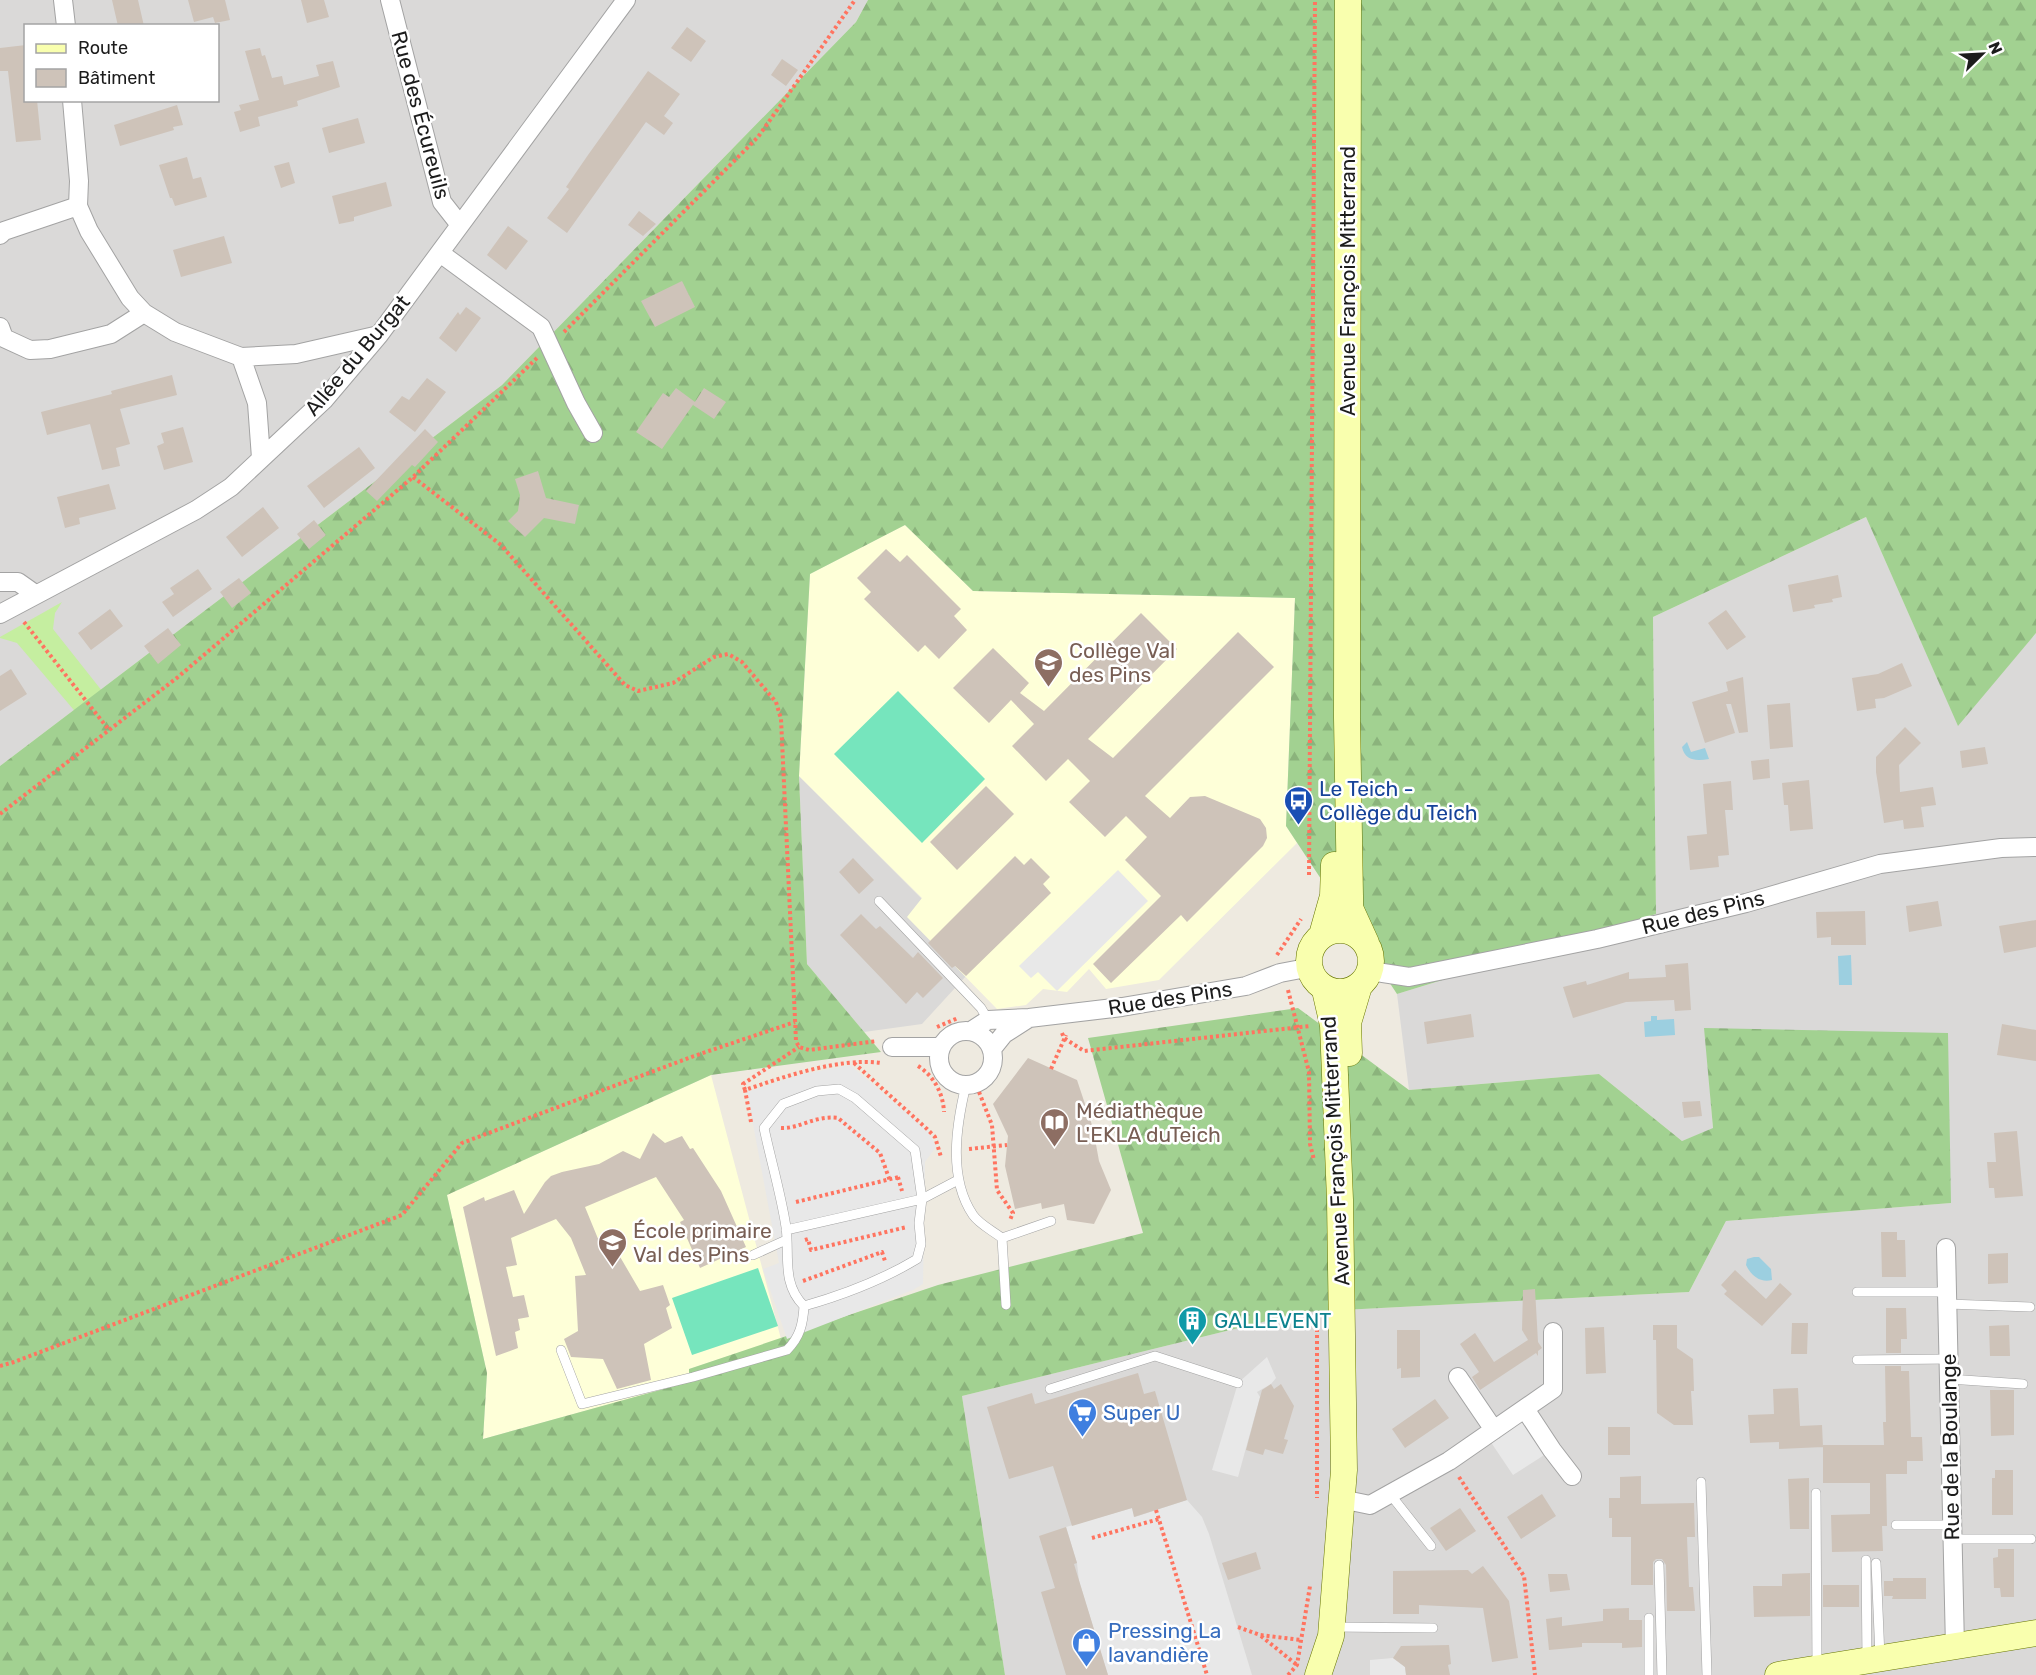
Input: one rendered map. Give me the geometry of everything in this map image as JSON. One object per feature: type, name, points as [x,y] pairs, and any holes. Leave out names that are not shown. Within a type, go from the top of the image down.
[{"type":"main road","name":"Avenue François Mitterrand","points":[[1348,0],[1347,718],[1350,908],[1366,943]]},
{"type":"main road","name":"Avenue François Mitterrand","points":[[1322,935],[1333,896],[1337,718],[1347,562]]},
{"type":"main road","points":[[1341,930],[1351,932],[1366,943],[1371,962],[1365,979],[1343,993],[1325,990],[1312,977],[1309,969],[1310,950],[1322,935],[1341,930]]},
{"type":"main road","name":"Avenue François Mitterrand","points":[[1343,1348],[1352,1203],[1348,1023],[1365,979]]},
{"type":"main road","name":"Avenue François Mitterrand","points":[[1325,990],[1333,1036],[1343,1348],[1344,1470],[1329,1499],[1331,1634],[1334,1675]]},
{"type":"main road","points":[[1778,1675],[2036,1633]]},
{"type":"main road","name":"Avenue François Mitterrand","points":[[1307,1670],[1331,1634]]},
{"type":"street","points":[[63,0],[66,24]]},
{"type":"street","name":"Rue des Écureuils","points":[[390,0],[442,202],[460,225]]},
{"type":"street","name":"Allée du Burgat","points":[[7,610],[196,510],[231,487],[324,400],[379,335],[626,0]]},
{"type":"street","points":[[72,102],[79,181],[78,206],[89,231],[130,298],[144,313],[175,332],[241,357],[296,354],[379,335]]},
{"type":"street","points":[[0,235],[4,231],[78,206]]},
{"type":"street","points":[[440,253],[541,327],[576,403],[594,433]]},
{"type":"street","points":[[0,327],[4,338],[30,350],[50,349],[111,334],[144,313]]},
{"type":"street","points":[[241,357],[257,403],[261,458]]},
{"type":"street","points":[[0,582],[18,582],[35,594]]},
{"type":"street","name":"Rue des Pins","points":[[1365,979],[1409,977],[1597,939],[1746,903],[1880,864],[2001,848],[2036,847]]},
{"type":"street","name":"Rue des Pins","points":[[984,1014],[1029,1018],[1122,1007],[1246,986],[1281,973],[1309,969]]},
{"type":"street","points":[[971,1031],[984,1014]]},
{"type":"street","name":"Rue des Pins","points":[[992,1049],[1004,1034],[1029,1018]]},
{"type":"street","points":[[962,1030],[971,1031],[987,1039],[992,1049],[992,1065],[988,1073],[970,1084],[957,1083],[943,1073],[939,1065],[940,1047],[953,1033],[962,1030]]},
{"type":"street","points":[[901,1052],[940,1047]]},
{"type":"street","name":"Rue de la Boulange","points":[[1946,1248],[1954,1647]]},
{"type":"street","points":[[1329,1499],[1371,1504],[1449,1461],[1553,1389],[1554,1332]]},
{"type":"street","points":[[1458,1377],[1494,1430]]},
{"type":"street","points":[[1525,1409],[1572,1476]]},
{"type":"lane","points":[[879,901],[984,1014]]},
{"type":"lane","points":[[970,1084],[958,1118],[958,1180],[963,1198],[974,1218],[1002,1238]]},
{"type":"lane","points":[[561,1350],[582,1404],[693,1377],[787,1350],[796,1341],[803,1324],[804,1306],[794,1296],[787,1271],[792,1257],[764,1128],[783,1104],[817,1090],[839,1089],[855,1098],[915,1150],[922,1199],[919,1223],[921,1244],[917,1258],[894,1272],[830,1299],[804,1306]]},
{"type":"lane","points":[[753,1255],[786,1235],[922,1199],[958,1180]]},
{"type":"lane","points":[[1002,1238],[1051,1221]]},
{"type":"lane","points":[[1002,1238],[1006,1305]]},
{"type":"lane","points":[[1857,1292],[2030,1307]]},
{"type":"lane","points":[[1050,1389],[1155,1356],[1238,1383]]},
{"type":"lane","points":[[1857,1360],[1949,1359]]},
{"type":"lane","points":[[1949,1379],[2023,1384]]},
{"type":"lane","points":[[1701,1482],[1707,1675]]},
{"type":"lane","points":[[1816,1493],[1817,1669]]},
{"type":"lane","points":[[1390,1494],[1431,1546]]},
{"type":"lane","points":[[1896,1525],[2031,1539]]},
{"type":"lane","points":[[1866,1560],[1874,1660]]},
{"type":"lane","points":[[1874,1660],[1876,1563]]},
{"type":"lane","points":[[1659,1565],[1662,1675]]},
{"type":"lane","points":[[1649,1618],[1649,1675]]},
{"type":"lane","points":[[1331,1634],[1433,1628]]},
{"type":"path","points":[[0,814],[178,677],[413,477],[550,345],[758,137],[855,0]]},
{"type":"path","points":[[1309,878],[1315,0]]},
{"type":"path","points":[[413,477],[501,545],[625,685],[638,691],[673,683],[714,657],[728,654],[742,662],[776,702],[781,719],[796,1041],[799,1047],[809,1050],[852,1043],[892,1040],[901,1052],[925,1070],[938,1088],[943,1099],[945,1121]]},
{"type":"path","points":[[7,610],[30,632],[109,730]]},
{"type":"path","points":[[1303,917],[1277,955],[1277,964],[1286,982],[1309,1072],[1310,1144],[1315,1162]]},
{"type":"path","points":[[1051,1069],[1076,1013]]},
{"type":"path","points":[[932,1029],[984,1014]]},
{"type":"path","points":[[1054,1015],[1064,1038],[1084,1051],[1298,1027]]},
{"type":"path","points":[[0,1366],[402,1215],[462,1143],[683,1060],[795,1022]]},
{"type":"path","points":[[799,1047],[743,1084],[753,1130],[786,1128],[810,1120],[838,1118],[880,1153],[890,1181]]},
{"type":"path","points":[[745,1090],[797,1072],[867,1061],[903,1066],[901,1052]]},
{"type":"path","points":[[854,1063],[935,1137],[942,1157]]},
{"type":"path","points":[[970,1084],[992,1125],[997,1190],[1013,1214],[1002,1238]]},
{"type":"path","points":[[782,1207],[890,1181],[957,1149],[1007,1146]]},
{"type":"path","points":[[888,1267],[882,1252],[802,1281],[792,1257],[803,1240],[808,1239],[811,1250],[908,1226],[898,1177]]},
{"type":"path","points":[[1317,1300],[1329,1499]]},
{"type":"path","points":[[1449,1461],[1524,1576],[1535,1675]]},
{"type":"path","points":[[1156,1510],[1207,1675]]},
{"type":"path","points":[[1092,1538],[1159,1519]]},
{"type":"path","points":[[1307,1670],[1300,1640],[1312,1579]]},
{"type":"path","points":[[1238,1627],[1260,1635],[1300,1640],[1331,1634]]},
{"type":"path","points":[[1260,1635],[1307,1670]]},
{"type":"path","points":[[1288,1675],[1307,1670]]},
{"type":"shaded area","points":[[0,0],[868,0],[856,22],[502,385],[0,766]]},
{"type":"shaded area","points":[[1866,517],[1958,725],[2036,633],[2036,1675],[1005,1675],[962,1396],[1304,1312],[1689,1292],[1726,1221],[1951,1203],[1705,1029],[1713,1129],[1682,1141],[1599,1074],[1409,1090],[1397,994],[1656,914],[1653,617]]},
{"type":"shaded area","name":"Collège Val des Pins","points":[[905,525],[973,591],[1295,598],[1286,826],[1297,843],[1159,980],[1106,989],[1089,969],[1067,992],[1043,989],[1026,1005],[997,1009],[907,917],[922,898],[799,776],[810,574]]},
{"type":"shaded area","points":[[799,776],[922,899],[908,917],[966,976],[922,1024],[864,1032],[807,964]]},
{"type":"shaded area","points":[[1118,870],[1148,901],[1057,991],[1038,972],[1031,978],[1019,966]]},
{"type":"shaded area","points":[[850,1065],[929,1132],[936,1147],[925,1162],[923,1284],[913,1290],[787,1339],[763,1269],[779,1263],[747,1092],[798,1075]]},
{"type":"shaded area","name":"École primaire Val des Pins","points":[[711,1075],[781,1339],[689,1369],[690,1382],[483,1439],[487,1373],[447,1195]]},
{"type":"shaded area","points":[[1267,1357],[1276,1378],[1271,1384],[1257,1392],[1260,1397],[1238,1477],[1212,1470],[1238,1383]]},
{"type":"shaded area","points":[[1525,1409],[1552,1450],[1513,1475],[1486,1435]]},
{"type":"shaded area","points":[[1187,1500],[1202,1517],[1209,1534],[1252,1675],[1108,1675],[1079,1581],[1077,1563],[1066,1527],[1132,1508],[1135,1517]]},
{"type":"shaded area","points":[[1393,1658],[1405,1667],[1406,1675],[1370,1675],[1370,1660]]},
{"type":"green space","points":[[868,0],[2036,0],[2036,633],[1958,726],[1866,517],[1653,617],[1656,914],[1397,994],[1286,826],[1295,598],[973,591],[905,525],[810,574],[799,776],[807,964],[881,1052],[711,1075],[447,1195],[487,1373],[483,1439],[689,1382],[689,1369],[938,1285],[1143,1233],[1088,1038],[1298,1008],[1409,1090],[1599,1074],[1682,1141],[1713,1128],[1704,1028],[1948,1033],[1951,1203],[1726,1221],[1689,1292],[1304,1312],[962,1396],[1005,1675],[0,1675],[0,766],[502,385],[856,22]]},
{"type":"green space","points":[[62,602],[55,613],[53,629],[110,701],[84,722],[17,643],[0,638]]},
{"type":"green space","points":[[898,691],[985,779],[922,843],[834,754]]},
{"type":"green space","points":[[758,1268],[778,1326],[692,1355],[672,1298]]},
{"type":"water","points":[[1687,742],[1691,752],[1705,748],[1709,759],[1696,760],[1688,757],[1682,747]]},
{"type":"water","points":[[1851,955],[1852,985],[1839,985],[1838,956]]},
{"type":"water","points":[[1651,1016],[1657,1016],[1657,1020],[1674,1019],[1675,1035],[1645,1037],[1644,1022],[1651,1021]]},
{"type":"water","points":[[1759,1257],[1771,1269],[1772,1280],[1759,1279],[1750,1272],[1746,1265],[1747,1259]]},
{"type":"building","points":[[112,0],[138,0],[144,24],[118,24]]},
{"type":"building","points":[[188,0],[225,0],[230,20],[215,23],[213,17],[194,22]]},
{"type":"building","points":[[301,0],[324,0],[329,17],[307,23]]},
{"type":"building","points":[[687,27],[706,41],[691,62],[671,48]]},
{"type":"building","points":[[24,45],[24,102],[37,102],[41,140],[16,142],[8,71],[0,71],[0,48]]},
{"type":"building","points":[[260,48],[262,56],[265,55],[272,78],[282,76],[284,85],[319,76],[316,65],[333,61],[340,87],[297,101],[298,106],[258,117],[260,126],[240,132],[234,112],[241,110],[239,105],[259,100],[245,51]]},
{"type":"building","points":[[782,59],[798,70],[786,86],[771,75]]},
{"type":"building","points":[[648,71],[680,94],[664,116],[673,123],[664,135],[646,122],[567,233],[547,218],[569,189],[566,187]]},
{"type":"building","points":[[177,105],[183,125],[173,127],[174,130],[120,146],[114,125]]},
{"type":"building","points":[[358,118],[365,143],[329,153],[322,128]]},
{"type":"building","points":[[187,157],[193,179],[201,177],[207,197],[175,206],[159,165]]},
{"type":"building","points":[[289,162],[295,183],[281,188],[274,166]]},
{"type":"building","points":[[386,182],[392,206],[354,217],[354,221],[339,224],[332,196]]},
{"type":"building","points":[[639,211],[656,224],[643,236],[628,225]]},
{"type":"building","points":[[508,226],[528,241],[506,270],[487,255]]},
{"type":"building","points":[[224,236],[232,263],[181,277],[173,250]]},
{"type":"building","points":[[682,281],[695,307],[655,327],[641,301]]},
{"type":"building","points":[[466,307],[481,318],[456,352],[439,338],[458,312],[460,315]]},
{"type":"building","points":[[172,375],[177,395],[120,409],[130,444],[116,448],[120,466],[102,470],[90,424],[47,435],[41,412],[112,394],[111,391]]},
{"type":"building","points":[[427,378],[446,392],[415,432],[389,412],[402,396],[409,400]]},
{"type":"building","points":[[676,388],[695,402],[662,449],[636,432],[663,393],[669,397]]},
{"type":"building","points":[[704,388],[726,402],[714,419],[693,405]]},
{"type":"building","points":[[183,427],[193,462],[164,470],[157,446],[164,443],[161,433]]},
{"type":"building","points":[[425,429],[438,442],[415,467],[412,465],[377,501],[366,491]]},
{"type":"building","points":[[359,447],[375,468],[324,508],[307,486]]},
{"type":"building","points":[[538,471],[546,498],[579,505],[575,524],[544,518],[525,537],[508,521],[518,511],[520,495],[515,479]]},
{"type":"building","points":[[109,484],[116,509],[79,518],[80,524],[65,528],[57,497]]},
{"type":"building","points":[[263,507],[279,528],[242,557],[226,537]]},
{"type":"building","points":[[314,520],[326,535],[309,549],[297,534]]},
{"type":"building","points":[[886,549],[900,562],[907,555],[961,609],[954,616],[967,630],[939,659],[925,645],[918,652],[864,599],[871,592],[857,578]]},
{"type":"building","points":[[198,569],[212,589],[173,617],[162,602],[174,594],[170,588]]},
{"type":"building","points":[[1838,575],[1842,597],[1832,599],[1833,602],[1814,605],[1815,608],[1793,612],[1788,585]]},
{"type":"building","points":[[239,578],[251,593],[232,608],[220,592]]},
{"type":"building","points":[[110,609],[123,626],[91,650],[78,633]]},
{"type":"building","points":[[1726,610],[1746,637],[1727,650],[1708,623]]},
{"type":"building","points":[[1141,613],[1177,649],[1088,739],[1113,758],[1238,632],[1274,667],[1145,796],[1170,818],[1190,797],[1205,796],[1260,819],[1266,828],[1267,838],[1263,846],[1187,922],[1181,915],[1111,983],[1093,964],[1161,896],[1125,860],[1147,837],[1126,816],[1105,837],[1069,802],[1090,781],[1068,759],[1046,781],[1012,746],[1034,724],[1011,700],[989,723],[953,688],[993,648],[1029,683],[1020,693],[1044,711]]},
{"type":"building","points":[[168,628],[181,645],[158,664],[144,646]]},
{"type":"building","points":[[1902,663],[1912,686],[1884,698],[1875,699],[1876,708],[1857,711],[1852,678],[1878,674]]},
{"type":"building","points":[[11,669],[27,694],[0,711],[0,676]]},
{"type":"building","points":[[1743,677],[1748,732],[1739,733],[1731,704],[1726,704],[1735,733],[1705,743],[1692,702],[1728,691],[1726,682]]},
{"type":"building","points":[[1790,703],[1793,747],[1770,749],[1767,705]]},
{"type":"building","points":[[1905,727],[1921,743],[1899,765],[1900,792],[1933,787],[1936,805],[1921,807],[1924,827],[1904,829],[1903,820],[1884,823],[1876,772],[1876,757]]},
{"type":"building","points":[[1985,747],[1988,764],[1962,768],[1960,751]]},
{"type":"building","points":[[1769,759],[1770,778],[1753,780],[1751,761]]},
{"type":"building","points":[[1809,780],[1813,829],[1790,831],[1788,805],[1784,805],[1782,783]]},
{"type":"building","points":[[1731,781],[1733,810],[1725,810],[1729,855],[1718,856],[1719,867],[1690,870],[1687,836],[1707,834],[1703,784]]},
{"type":"building","points":[[986,786],[1014,814],[957,870],[930,842]]},
{"type":"building","points":[[1015,856],[1024,865],[1031,858],[1050,877],[1043,884],[1051,893],[966,976],[955,966],[952,968],[928,943]]},
{"type":"building","points":[[853,858],[874,880],[859,894],[839,872]]},
{"type":"building","points":[[1938,901],[1942,926],[1909,932],[1906,906]]},
{"type":"building","points":[[1865,911],[1866,945],[1831,945],[1831,937],[1817,938],[1816,912]]},
{"type":"building","points":[[861,914],[876,929],[880,926],[913,958],[918,952],[943,978],[923,998],[917,992],[906,1004],[840,935]]},
{"type":"building","points":[[2036,920],[2036,947],[2004,953],[1999,926]]},
{"type":"building","points":[[1688,963],[1691,1010],[1675,1011],[1674,1000],[1626,1002],[1573,1018],[1563,987],[1586,981],[1587,985],[1629,972],[1629,979],[1666,977],[1665,965]]},
{"type":"building","points":[[1471,1014],[1474,1037],[1427,1044],[1424,1022]]},
{"type":"building","points":[[2002,1024],[2036,1030],[2036,1061],[1997,1055]]},
{"type":"building","points":[[1028,1058],[1077,1080],[1093,1128],[1099,1161],[1111,1190],[1094,1224],[1067,1220],[1064,1204],[1042,1209],[1041,1203],[1015,1209],[1005,1166],[1008,1136],[993,1104]]},
{"type":"building","points":[[1700,1101],[1702,1116],[1684,1118],[1682,1102]]},
{"type":"building","points":[[2017,1131],[2023,1196],[1995,1198],[1994,1188],[1989,1188],[1987,1162],[1996,1162],[1994,1133]]},
{"type":"building","points":[[653,1133],[665,1143],[682,1136],[690,1149],[693,1148],[721,1191],[746,1247],[700,1268],[680,1222],[684,1220],[656,1177],[585,1207],[601,1246],[612,1243],[640,1291],[663,1285],[670,1305],[666,1308],[672,1328],[644,1344],[651,1380],[617,1389],[603,1359],[571,1357],[564,1339],[578,1331],[575,1276],[586,1275],[571,1238],[556,1219],[511,1238],[517,1265],[506,1267],[513,1297],[524,1295],[529,1317],[518,1319],[520,1330],[515,1332],[518,1348],[496,1356],[463,1207],[484,1197],[485,1201],[514,1190],[524,1214],[551,1176],[599,1164],[623,1151],[640,1159]]},
{"type":"building","points":[[1881,1232],[1897,1232],[1897,1240],[1905,1240],[1906,1277],[1882,1277]]},
{"type":"building","points":[[2008,1253],[2008,1283],[1988,1284],[1988,1254]]},
{"type":"building","points":[[1735,1270],[1766,1299],[1780,1283],[1792,1294],[1762,1326],[1724,1294],[1727,1291],[1721,1285]]},
{"type":"building","points":[[1535,1289],[1538,1342],[1542,1348],[1538,1351],[1538,1356],[1536,1353],[1480,1390],[1472,1377],[1479,1372],[1460,1344],[1475,1333],[1494,1362],[1528,1340],[1522,1330],[1523,1290]]},
{"type":"building","points":[[1886,1308],[1906,1308],[1907,1339],[1901,1339],[1901,1353],[1886,1353]]},
{"type":"building","points":[[1792,1323],[1808,1323],[1807,1354],[1791,1354]]},
{"type":"building","points":[[1653,1325],[1677,1325],[1677,1348],[1693,1359],[1694,1391],[1691,1391],[1693,1425],[1674,1425],[1657,1413],[1656,1340],[1653,1340]]},
{"type":"building","points":[[2009,1325],[2010,1356],[1990,1356],[1989,1326]]},
{"type":"building","points":[[1604,1327],[1606,1373],[1586,1374],[1585,1328]]},
{"type":"building","points":[[1397,1330],[1420,1330],[1420,1377],[1401,1378],[1401,1368],[1397,1369]]},
{"type":"building","points":[[1885,1366],[1901,1366],[1901,1371],[1909,1371],[1911,1437],[1922,1437],[1923,1461],[1907,1461],[1907,1474],[1886,1474],[1887,1526],[1882,1526],[1883,1551],[1832,1552],[1831,1515],[1870,1514],[1870,1483],[1823,1483],[1823,1445],[1884,1445]]},
{"type":"building","name":"Super U","points":[[1138,1373],[1144,1394],[1155,1391],[1187,1500],[1134,1517],[1132,1508],[1072,1526],[1053,1466],[1009,1479],[987,1407],[1032,1393],[1035,1404]]},
{"type":"building","points":[[1271,1384],[1274,1389],[1281,1384],[1294,1406],[1284,1439],[1288,1440],[1283,1454],[1265,1449],[1263,1455],[1246,1450],[1262,1390]]},
{"type":"building","points":[[1798,1388],[1800,1426],[1822,1425],[1823,1447],[1779,1449],[1779,1442],[1750,1443],[1748,1415],[1774,1414],[1773,1389]]},
{"type":"building","points":[[1990,1390],[2014,1390],[2014,1435],[1991,1436]]},
{"type":"building","points":[[1435,1399],[1449,1418],[1405,1448],[1392,1429]]},
{"type":"building","points":[[1608,1427],[1630,1427],[1630,1455],[1608,1455]]},
{"type":"building","points":[[1995,1470],[2013,1470],[2013,1515],[1992,1515],[1992,1478],[1995,1478]]},
{"type":"building","points":[[1641,1476],[1641,1504],[1694,1503],[1695,1537],[1687,1537],[1689,1587],[1693,1587],[1695,1611],[1667,1611],[1666,1565],[1662,1559],[1656,1559],[1653,1562],[1653,1585],[1631,1585],[1631,1537],[1612,1537],[1609,1498],[1620,1498],[1620,1477]]},
{"type":"building","points":[[1809,1478],[1809,1529],[1790,1529],[1788,1479]]},
{"type":"building","points":[[1542,1494],[1556,1516],[1521,1539],[1507,1517]]},
{"type":"building","points":[[1460,1508],[1476,1531],[1446,1551],[1430,1528]]},
{"type":"building","points":[[1066,1527],[1077,1563],[1074,1564],[1108,1675],[1066,1675],[1041,1592],[1055,1588],[1039,1536]]},
{"type":"building","points":[[1998,1549],[2014,1549],[2014,1597],[2001,1597],[2000,1588],[1994,1588],[1993,1558],[1998,1557]]},
{"type":"building","points":[[1256,1552],[1261,1569],[1228,1580],[1222,1563]]},
{"type":"building","points":[[1483,1566],[1509,1601],[1518,1658],[1492,1662],[1483,1608],[1419,1605],[1419,1614],[1393,1614],[1393,1571],[1468,1570],[1472,1574]]},
{"type":"building","points":[[1810,1573],[1810,1616],[1754,1617],[1753,1586],[1782,1586],[1782,1574]]},
{"type":"building","points":[[1548,1574],[1567,1574],[1570,1590],[1550,1592]]},
{"type":"building","points":[[1893,1578],[1926,1578],[1926,1599],[1892,1599],[1893,1596],[1884,1596],[1884,1581],[1893,1581]]},
{"type":"building","points":[[1823,1585],[1859,1585],[1859,1607],[1823,1607]]},
{"type":"building","points":[[1629,1608],[1629,1620],[1642,1620],[1642,1647],[1622,1648],[1622,1643],[1582,1643],[1582,1647],[1549,1650],[1546,1619],[1562,1617],[1562,1626],[1603,1621],[1603,1609]]},
{"type":"building","points":[[1449,1645],[1450,1675],[1406,1675],[1405,1667],[1393,1658],[1401,1646]]},
{"type":"place","name":"Collège Val des Pins","points":[[1048,688]]},
{"type":"place","name":"Le Teich - Collège du Teich","points":[[1298,826]]},
{"type":"place","name":"Médiathèque L'EKLA duTeich","points":[[1055,1148]]},
{"type":"place","name":"École primaire Val des Pins","points":[[612,1268]]},
{"type":"place","name":"GALLEVENT","points":[[1193,1346]]},
{"type":"place","name":"Super U","points":[[1082,1438]]},
{"type":"place","name":"Pressing La lavandière","points":[[1087,1668]]}]
